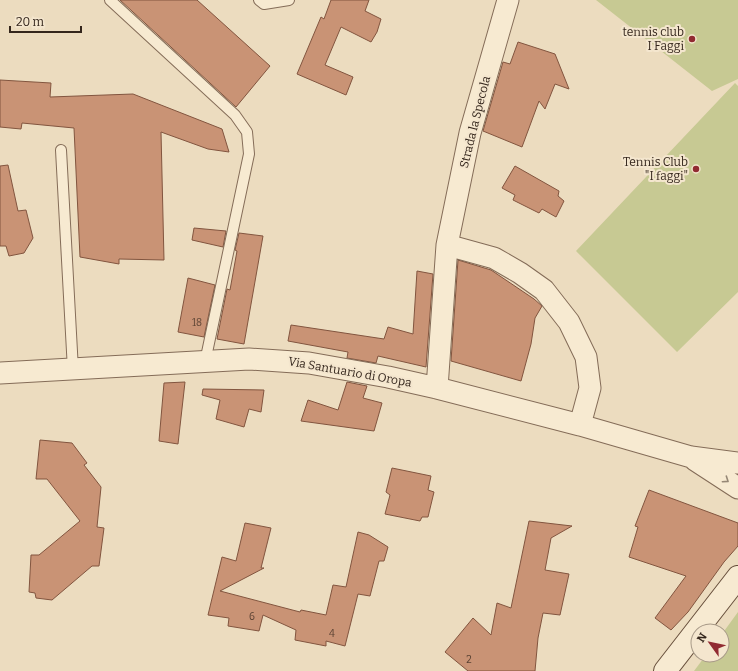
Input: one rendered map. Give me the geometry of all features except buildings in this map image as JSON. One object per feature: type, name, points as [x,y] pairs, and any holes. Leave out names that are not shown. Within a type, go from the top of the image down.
[{"type":"main road","points":[[665,671],[738,577]]},
{"type":"street","name":"Strada la Specola","points":[[437,388],[447,245],[470,133],[508,0]]},
{"type":"street","points":[[447,245],[494,258],[520,273],[544,290],[569,322],[586,357],[590,388],[580,426]]},
{"type":"street","name":"Via Santuario di Oropa","points":[[0,373],[249,359],[309,362],[437,388],[691,457],[738,463]]},
{"type":"street","name":"Via Santuario di Oropa","points":[[691,457],[738,488]]},
{"type":"lane","points":[[110,0],[235,115],[247,132],[249,154],[205,362]]},
{"type":"lane","points":[[259,0],[264,4],[289,0]]},
{"type":"lane","points":[[61,150],[73,370]]},
{"type":"green space","name":"tennis club I Faggi","points":[[596,0],[738,0],[738,79],[712,91]]},
{"type":"green space","name":"Tennis Club \"I faggi\"","points":[[735,83],[738,86],[738,292],[677,352],[576,251]]},
{"type":"green space","points":[[738,612],[738,671],[694,671],[700,663],[730,663],[730,623]]},
{"type":"place","name":"tennis club I Faggi","points":[[692,39]]},
{"type":"place","name":"Tennis Club \"I faggi\"","points":[[696,169]]}]
